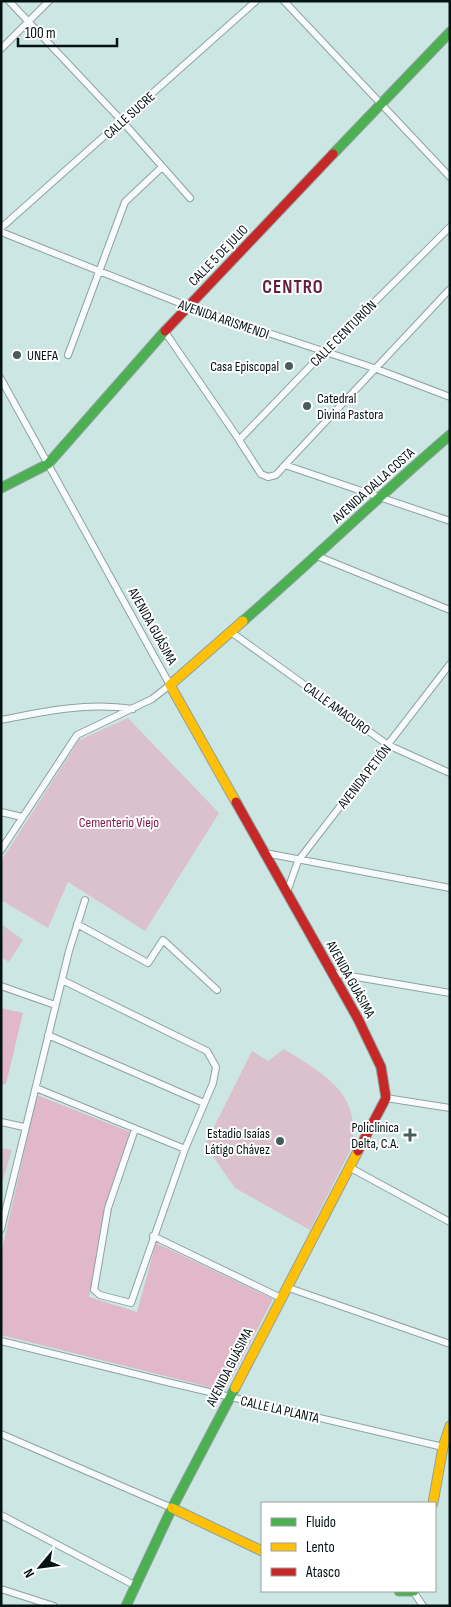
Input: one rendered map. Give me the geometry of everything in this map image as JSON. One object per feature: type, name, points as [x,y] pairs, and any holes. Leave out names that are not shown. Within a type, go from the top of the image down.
[{"type":"main road","name":"CALLE 5 DE JULIO","points":[[1,488],[48,464],[187,306],[450,32]]},
{"type":"main road","name":"AVENIDA DALLA COSTA","points":[[170,684],[231,632],[316,556],[379,496],[450,435]]},
{"type":"main road","name":"AVENIDA GUÁSIMA","points":[[126,1606],[172,1508],[386,1098],[385,1078],[378,1059],[333,973],[170,684]]},
{"type":"main road","points":[[433,1502],[443,1447],[450,1426]]},
{"type":"main road","points":[[172,1508],[261,1551]]},
{"type":"street","points":[[9,1],[122,121],[190,198]]},
{"type":"street","points":[[1,49],[49,1]]},
{"type":"street","name":"CALLE SUCRE","points":[[1,230],[256,1]]},
{"type":"street","points":[[284,1],[450,177]]},
{"type":"street","points":[[68,355],[125,202],[162,167]]},
{"type":"street","name":"CALLE CENTURIÓN","points":[[239,440],[323,353],[450,227]]},
{"type":"street","name":"AVENIDA ARISMENDI","points":[[1,230],[187,306],[323,353],[374,368],[450,397]]},
{"type":"street","points":[[164,332],[261,474],[268,477],[276,475],[374,368],[450,289]]},
{"type":"street","name":"AVENIDA GUÁSIMA","points":[[1,379],[170,684]]},
{"type":"street","points":[[285,465],[450,521]]},
{"type":"street","points":[[316,556],[450,610]]},
{"type":"street","name":"CALLE AMACURO","points":[[231,632],[388,745],[450,773]]},
{"type":"street","name":"AVENIDA PETIÓN","points":[[287,892],[298,861],[450,664]]},
{"type":"street","points":[[1,850],[77,735],[152,699],[170,684]]},
{"type":"street","points":[[1,720],[79,706],[111,706],[133,709]]},
{"type":"street","points":[[1,812],[22,817]]},
{"type":"street","points":[[265,853],[298,861],[450,888]]},
{"type":"street","points":[[1,1229],[24,1127],[36,1088],[55,1005],[85,900]]},
{"type":"street","points":[[77,924],[148,963],[162,940],[217,990]]},
{"type":"street","points":[[333,973],[450,993]]},
{"type":"street","points":[[62,980],[207,1052],[216,1067],[153,1236],[131,1303],[100,1295],[94,1290],[108,1208],[135,1129]]},
{"type":"street","points":[[1,986],[55,1005]]},
{"type":"street","points":[[48,1035],[204,1103]]},
{"type":"street","points":[[36,1088],[185,1149]]},
{"type":"street","points":[[386,1098],[450,1108]]},
{"type":"street","points":[[1,1122],[24,1127]]},
{"type":"street","points":[[349,1166],[450,1222]]},
{"type":"street","points":[[153,1236],[281,1298]]},
{"type":"street","points":[[286,1288],[450,1344]]},
{"type":"street","name":"CALLE LA PLANTA","points":[[1,1341],[443,1447]]},
{"type":"street","points":[[1,1434],[172,1508]]},
{"type":"street","points":[[1,1515],[136,1586]]},
{"type":"street","points":[[1,1588],[54,1606]]},
{"type":"street","points":[[415,1592],[423,1606]]},
{"type":"green space","name":"Cementerio Viejo","points":[[128,718],[219,813],[145,931],[68,882],[48,928],[1,900],[1,861],[79,740]]},
{"type":"green space","points":[[3,925],[23,940],[9,962],[1,957]]},
{"type":"green space","name":"Estadio Isaías Látigo Chávez","points":[[284,1049],[326,1077],[346,1100],[352,1114],[351,1149],[310,1230],[235,1188],[205,1145],[252,1051],[268,1061]]},
{"type":"green space","points":[[1,1148],[12,1150],[3,1180],[1,1179]]},
{"type":"shaded area","points":[[1,1008],[23,1013],[6,1084],[1,1085]]},
{"type":"shaded area","points":[[37,1095],[130,1132],[106,1206],[89,1297],[137,1312],[156,1243],[273,1299],[225,1391],[1,1335],[1,1254]]},
{"type":"traffic: fast","points":[[333,154],[450,32]]},
{"type":"traffic: fast","points":[[1,488],[48,464],[165,331]]},
{"type":"traffic: fast","points":[[243,621],[450,435]]},
{"type":"traffic: fast","points":[[126,1606],[172,1508],[235,1388]]},
{"type":"traffic: slow","points":[[236,802],[170,685],[243,621]]},
{"type":"traffic: slow","points":[[235,1388],[358,1151]]},
{"type":"traffic: slow","points":[[433,1502],[443,1447],[450,1426]]},
{"type":"traffic: slow","points":[[172,1508],[261,1551]]},
{"type":"traffic: jam","points":[[165,331],[333,154]]},
{"type":"traffic: jam","points":[[236,802],[358,1019],[381,1067],[386,1098],[358,1151]]},
{"type":"place","name":"UNEFA","points":[[17,355]]},
{"type":"place","name":"Casa Episcopal","points":[[289,366]]},
{"type":"place","name":"Catedral Divina Pastora","points":[[307,406]]},
{"type":"place","name":"Policlínica Delta, C.A.","points":[[410,1135]]},
{"type":"place","name":"Estadio Isaías Látigo Chávez","points":[[280,1141]]},
{"type":"district","name":"CENTRO","points":[[293,286]]}]
